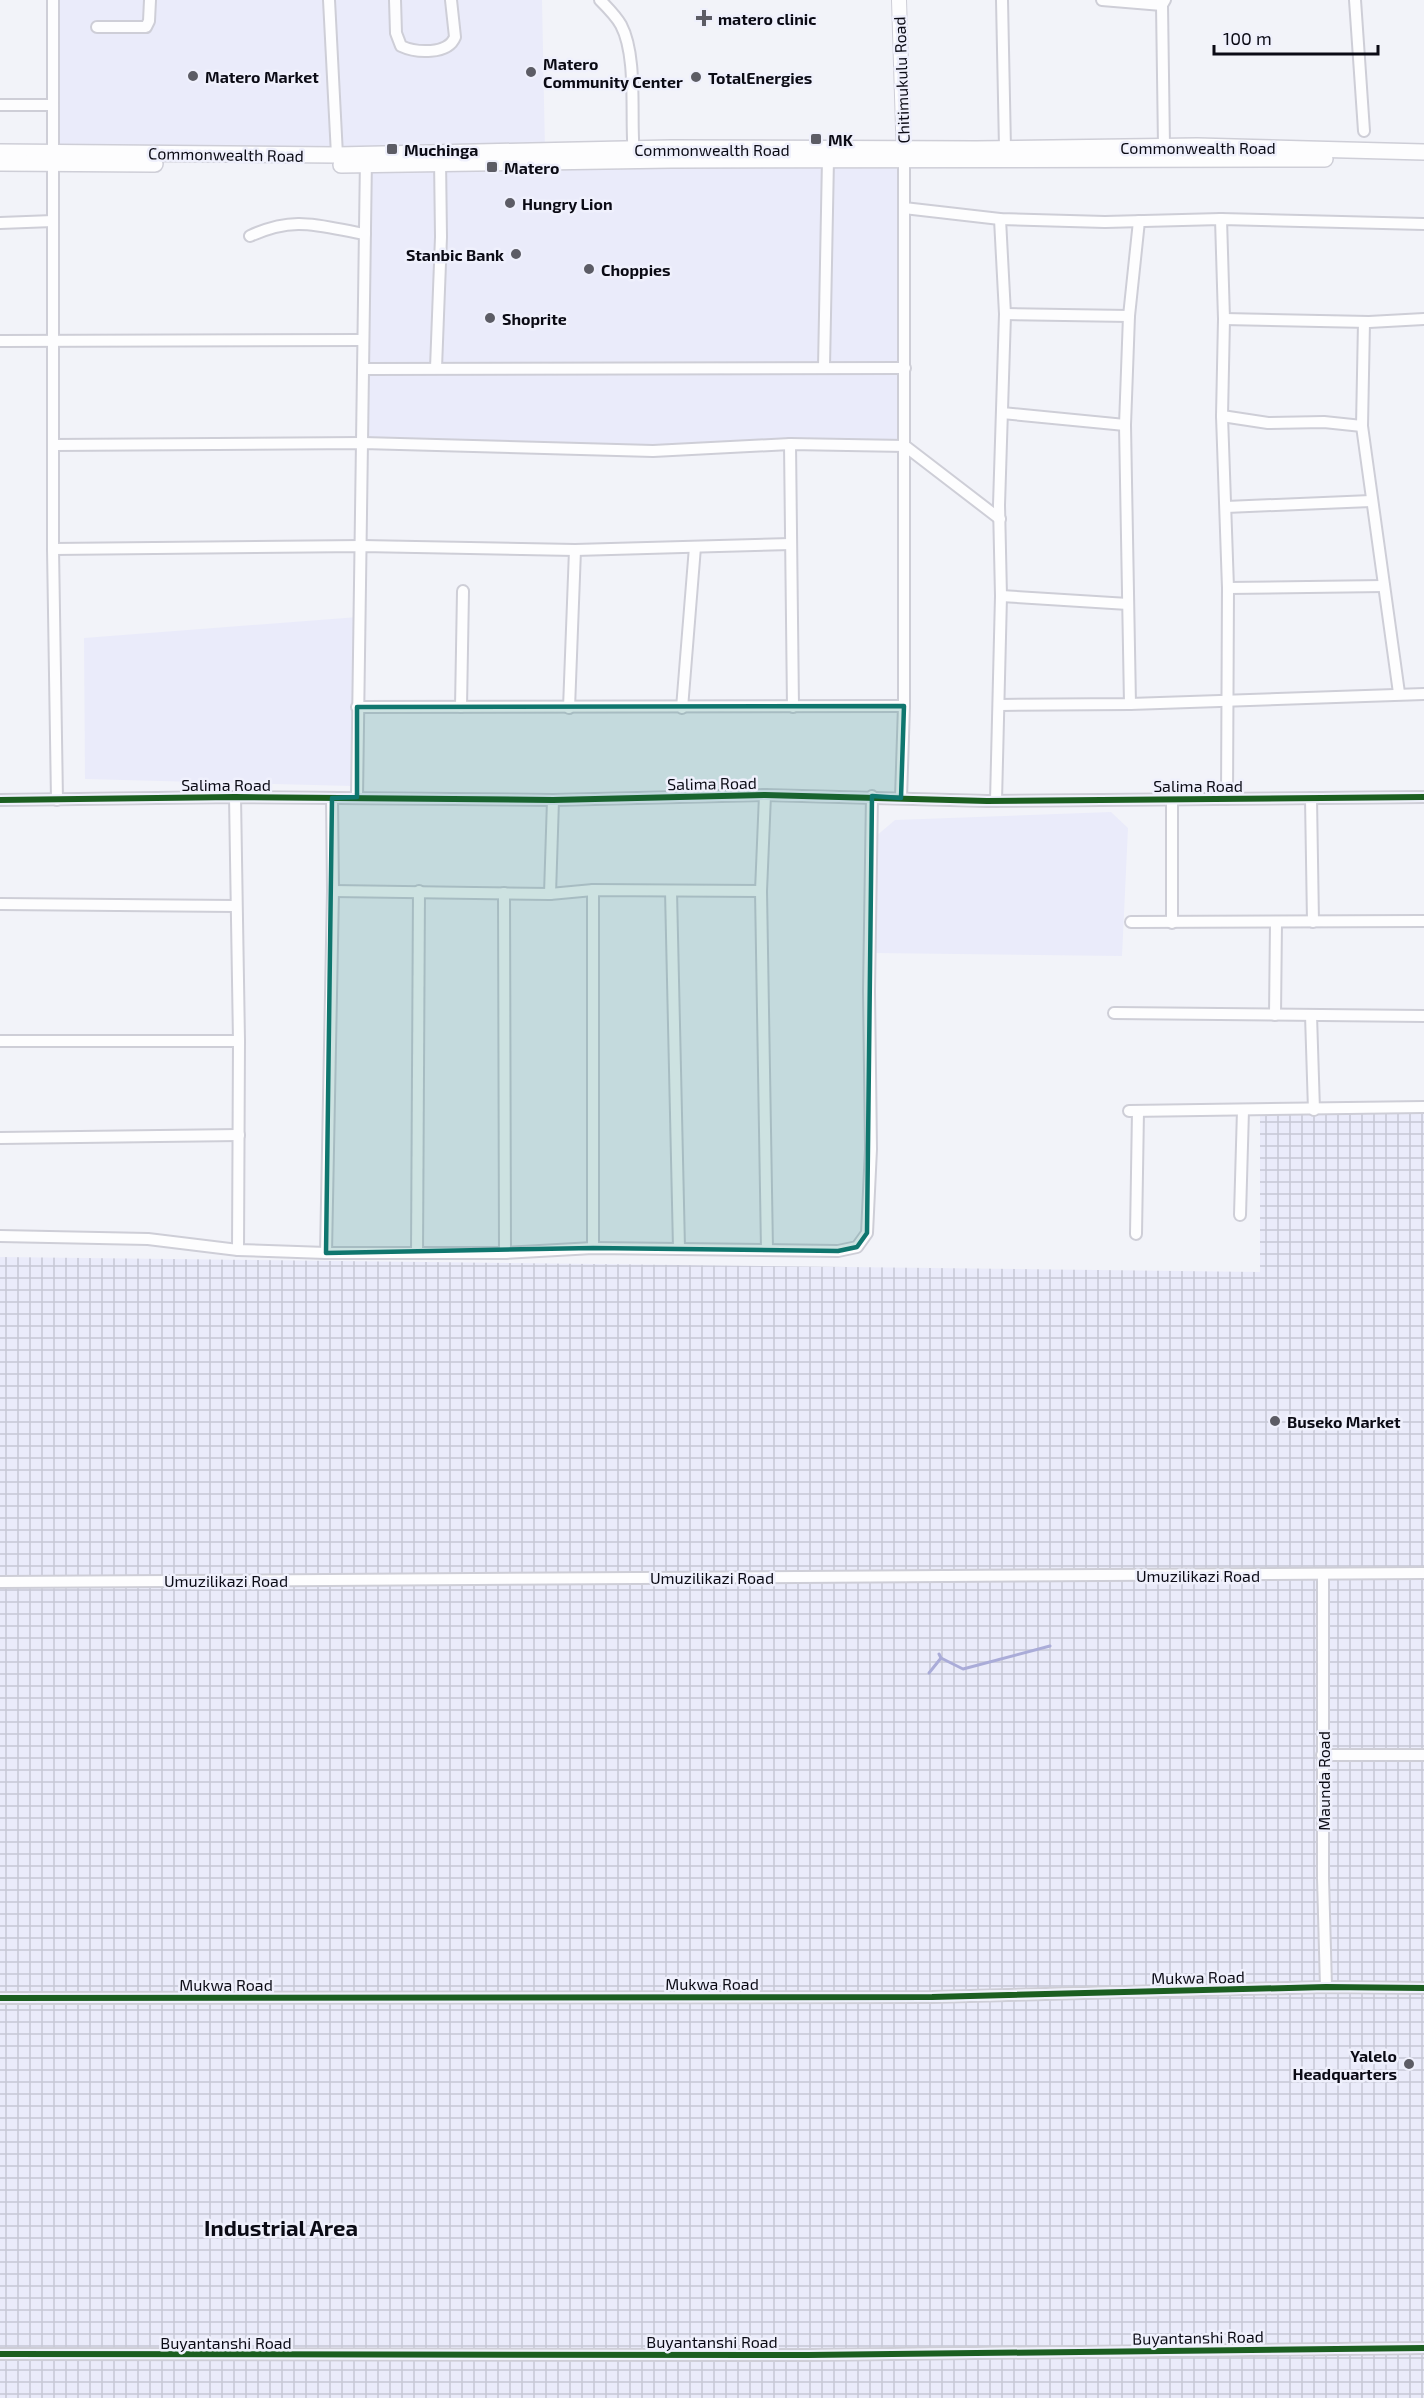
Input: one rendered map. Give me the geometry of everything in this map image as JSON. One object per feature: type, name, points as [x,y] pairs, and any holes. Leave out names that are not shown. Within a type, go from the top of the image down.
[{"type":"main road","name":"Commonwealth Road","points":[[634,154],[828,159],[1005,148],[1164,146],[1424,152]]},
{"type":"main road","name":"Commonwealth Road","points":[[0,152],[51,158],[366,160],[634,154],[904,154],[1362,159],[1424,162]]},
{"type":"main road","name":"Commonwealth Road","points":[[0,163],[51,158],[337,155],[366,160]]},
{"type":"street","points":[[52,0],[53,549],[57,800]]},
{"type":"street","points":[[97,27],[146,27],[149,21],[150,0]]},
{"type":"street","points":[[329,0],[337,155]]},
{"type":"street","points":[[395,0],[396,33],[401,46],[408,50],[442,50],[452,43],[454,37],[451,0]]},
{"type":"street","name":"Chitimukulu Road","points":[[899,0],[904,154]]},
{"type":"street","points":[[1002,0],[1005,148]]},
{"type":"street","points":[[1102,0],[1163,2],[1164,146]]},
{"type":"street","points":[[1355,0],[1364,131]]},
{"type":"street","points":[[604,1],[621,24],[627,44],[634,154]]},
{"type":"street","points":[[0,105],[52,105]]},
{"type":"street","points":[[901,798],[904,706],[904,154]]},
{"type":"street","points":[[436,368],[441,237],[440,158]]},
{"type":"street","points":[[824,367],[828,159]]},
{"type":"street","points":[[357,798],[366,160]]},
{"type":"street","points":[[904,208],[1000,219],[1105,222],[1221,219],[1424,224]]},
{"type":"street","points":[[996,801],[1005,314],[1000,219]]},
{"type":"street","points":[[1221,219],[1224,320],[1222,416],[1228,588],[1227,799]]},
{"type":"street","points":[[1130,704],[1125,425],[1129,316],[1139,220]]},
{"type":"street","points":[[0,224],[53,221]]},
{"type":"street","points":[[250,236],[285,223],[333,227],[365,234]]},
{"type":"street","points":[[1005,314],[1129,316]]},
{"type":"street","points":[[1224,320],[1364,322],[1424,318]]},
{"type":"street","points":[[1364,322],[1362,426],[1399,693]]},
{"type":"street","points":[[0,341],[363,340]]},
{"type":"street","points":[[364,369],[905,368]]},
{"type":"street","points":[[1002,413],[1125,425]]},
{"type":"street","points":[[1222,416],[1268,423],[1324,422],[1362,426]]},
{"type":"street","points":[[53,445],[363,443],[653,451],[790,444],[905,446],[1000,519]]},
{"type":"street","points":[[790,444],[793,707]]},
{"type":"street","points":[[1226,507],[1371,501]]},
{"type":"street","points":[[53,549],[362,546],[575,550],[791,544]]},
{"type":"street","points":[[682,708],[695,547]]},
{"type":"street","points":[[569,708],[575,550]]},
{"type":"street","points":[[1228,588],[1384,586]]},
{"type":"street","points":[[461,707],[463,591]]},
{"type":"street","points":[[1001,596],[1128,603]]},
{"type":"street","points":[[999,705],[1130,704],[1399,693],[1424,694]]},
{"type":"street","points":[[357,706],[682,708],[904,706]]},
{"type":"street","points":[[765,795],[761,891],[766,1250]]},
{"type":"street","name":"Salima Road","points":[[0,800],[235,797],[553,800],[765,795],[996,801],[1424,797]]},
{"type":"street","points":[[0,1236],[148,1239],[238,1250],[326,1253],[505,1253],[593,1248],[838,1251],[856,1247],[867,1233],[871,1149],[869,991],[872,796]]},
{"type":"street","points":[[235,797],[238,1250]]},
{"type":"street","points":[[326,1253],[333,891],[332,798]]},
{"type":"street","points":[[1311,798],[1313,922]]},
{"type":"street","points":[[1172,799],[1172,923]]},
{"type":"street","points":[[550,894],[553,800]]},
{"type":"street","points":[[333,891],[550,894],[593,890],[761,891]]},
{"type":"street","points":[[593,890],[593,1248]]},
{"type":"street","points":[[417,1253],[419,891]]},
{"type":"street","points":[[671,891],[680,1248]]},
{"type":"street","points":[[504,893],[505,1253]]},
{"type":"street","points":[[0,904],[236,906]]},
{"type":"street","points":[[1131,921],[1172,923],[1424,921]]},
{"type":"street","points":[[1275,1015],[1276,922]]},
{"type":"street","points":[[1114,1013],[1424,1016]]},
{"type":"street","points":[[1311,1015],[1314,1110]]},
{"type":"street","points":[[0,1041],[238,1041]]},
{"type":"street","points":[[1136,1234],[1133,1111],[1424,1107]]},
{"type":"street","points":[[1240,1215],[1243,1110]]},
{"type":"street","points":[[0,1138],[239,1135]]},
{"type":"street","name":"Umuzilikazi Road","points":[[0,1582],[1424,1573]]},
{"type":"street","name":"Maunda Road","points":[[1323,1574],[1322,1755],[1326,1987]]},
{"type":"street","points":[[1322,1755],[1424,1755]]},
{"type":"street","name":"Mukwa Road","points":[[0,1998],[932,1997],[1326,1987],[1424,1988]]},
{"type":"street","name":"Buyantanshi Road","points":[[0,2354],[808,2355],[1424,2348]]},
{"type":"highlighted area","points":[[904,706],[901,798],[872,796],[867,1233],[857,1247],[838,1251],[593,1248],[326,1253],[332,798],[357,797],[357,707]]},
{"type":"shaded area","points":[[54,0],[542,0],[545,152],[906,153],[905,446],[363,442],[367,153],[58,152]]},
{"type":"shaded area","points":[[358,617],[353,786],[85,779],[84,638]]},
{"type":"shaded area","points":[[1111,812],[1128,828],[1122,956],[874,953],[875,837],[895,820]]},
{"type":"shaded area","points":[[1424,1111],[1424,2398],[0,2398],[0,1257],[1260,1272],[1260,1113]]},
{"type":"waterway","points":[[939,1654],[941,1658],[963,1669],[1050,1646]]},
{"type":"waterway","points":[[929,1673],[941,1658]]},
{"type":"cycle path","points":[[0,800],[235,797],[553,800],[765,795],[987,801],[1424,797]]},
{"type":"cycle path","points":[[0,1998],[932,1997],[1326,1987],[1424,1988]]},
{"type":"cycle path","points":[[0,2354],[808,2355],[1424,2348]]},
{"type":"place","name":"matero clinic","points":[[704,18]]},
{"type":"place","name":"Matero Community Center","points":[[531,72]]},
{"type":"place","name":"Matero Market","points":[[193,76]]},
{"type":"place","name":"TotalEnergies","points":[[696,77]]},
{"type":"place","name":"MK","points":[[816,139]]},
{"type":"place","name":"Muchinga","points":[[392,149]]},
{"type":"place","name":"Matero","points":[[492,167]]},
{"type":"place","name":"Hungry Lion","points":[[510,203]]},
{"type":"place","name":"Stanbic Bank","points":[[516,254]]},
{"type":"place","name":"Choppies","points":[[589,269]]},
{"type":"place","name":"Shoprite","points":[[490,318]]},
{"type":"place","name":"Buseko Market","points":[[1275,1421]]},
{"type":"place","name":"Yalelo Headquarters","points":[[1409,2064]]},
{"type":"district","name":"Industrial Area","points":[[281,2227]]}]
